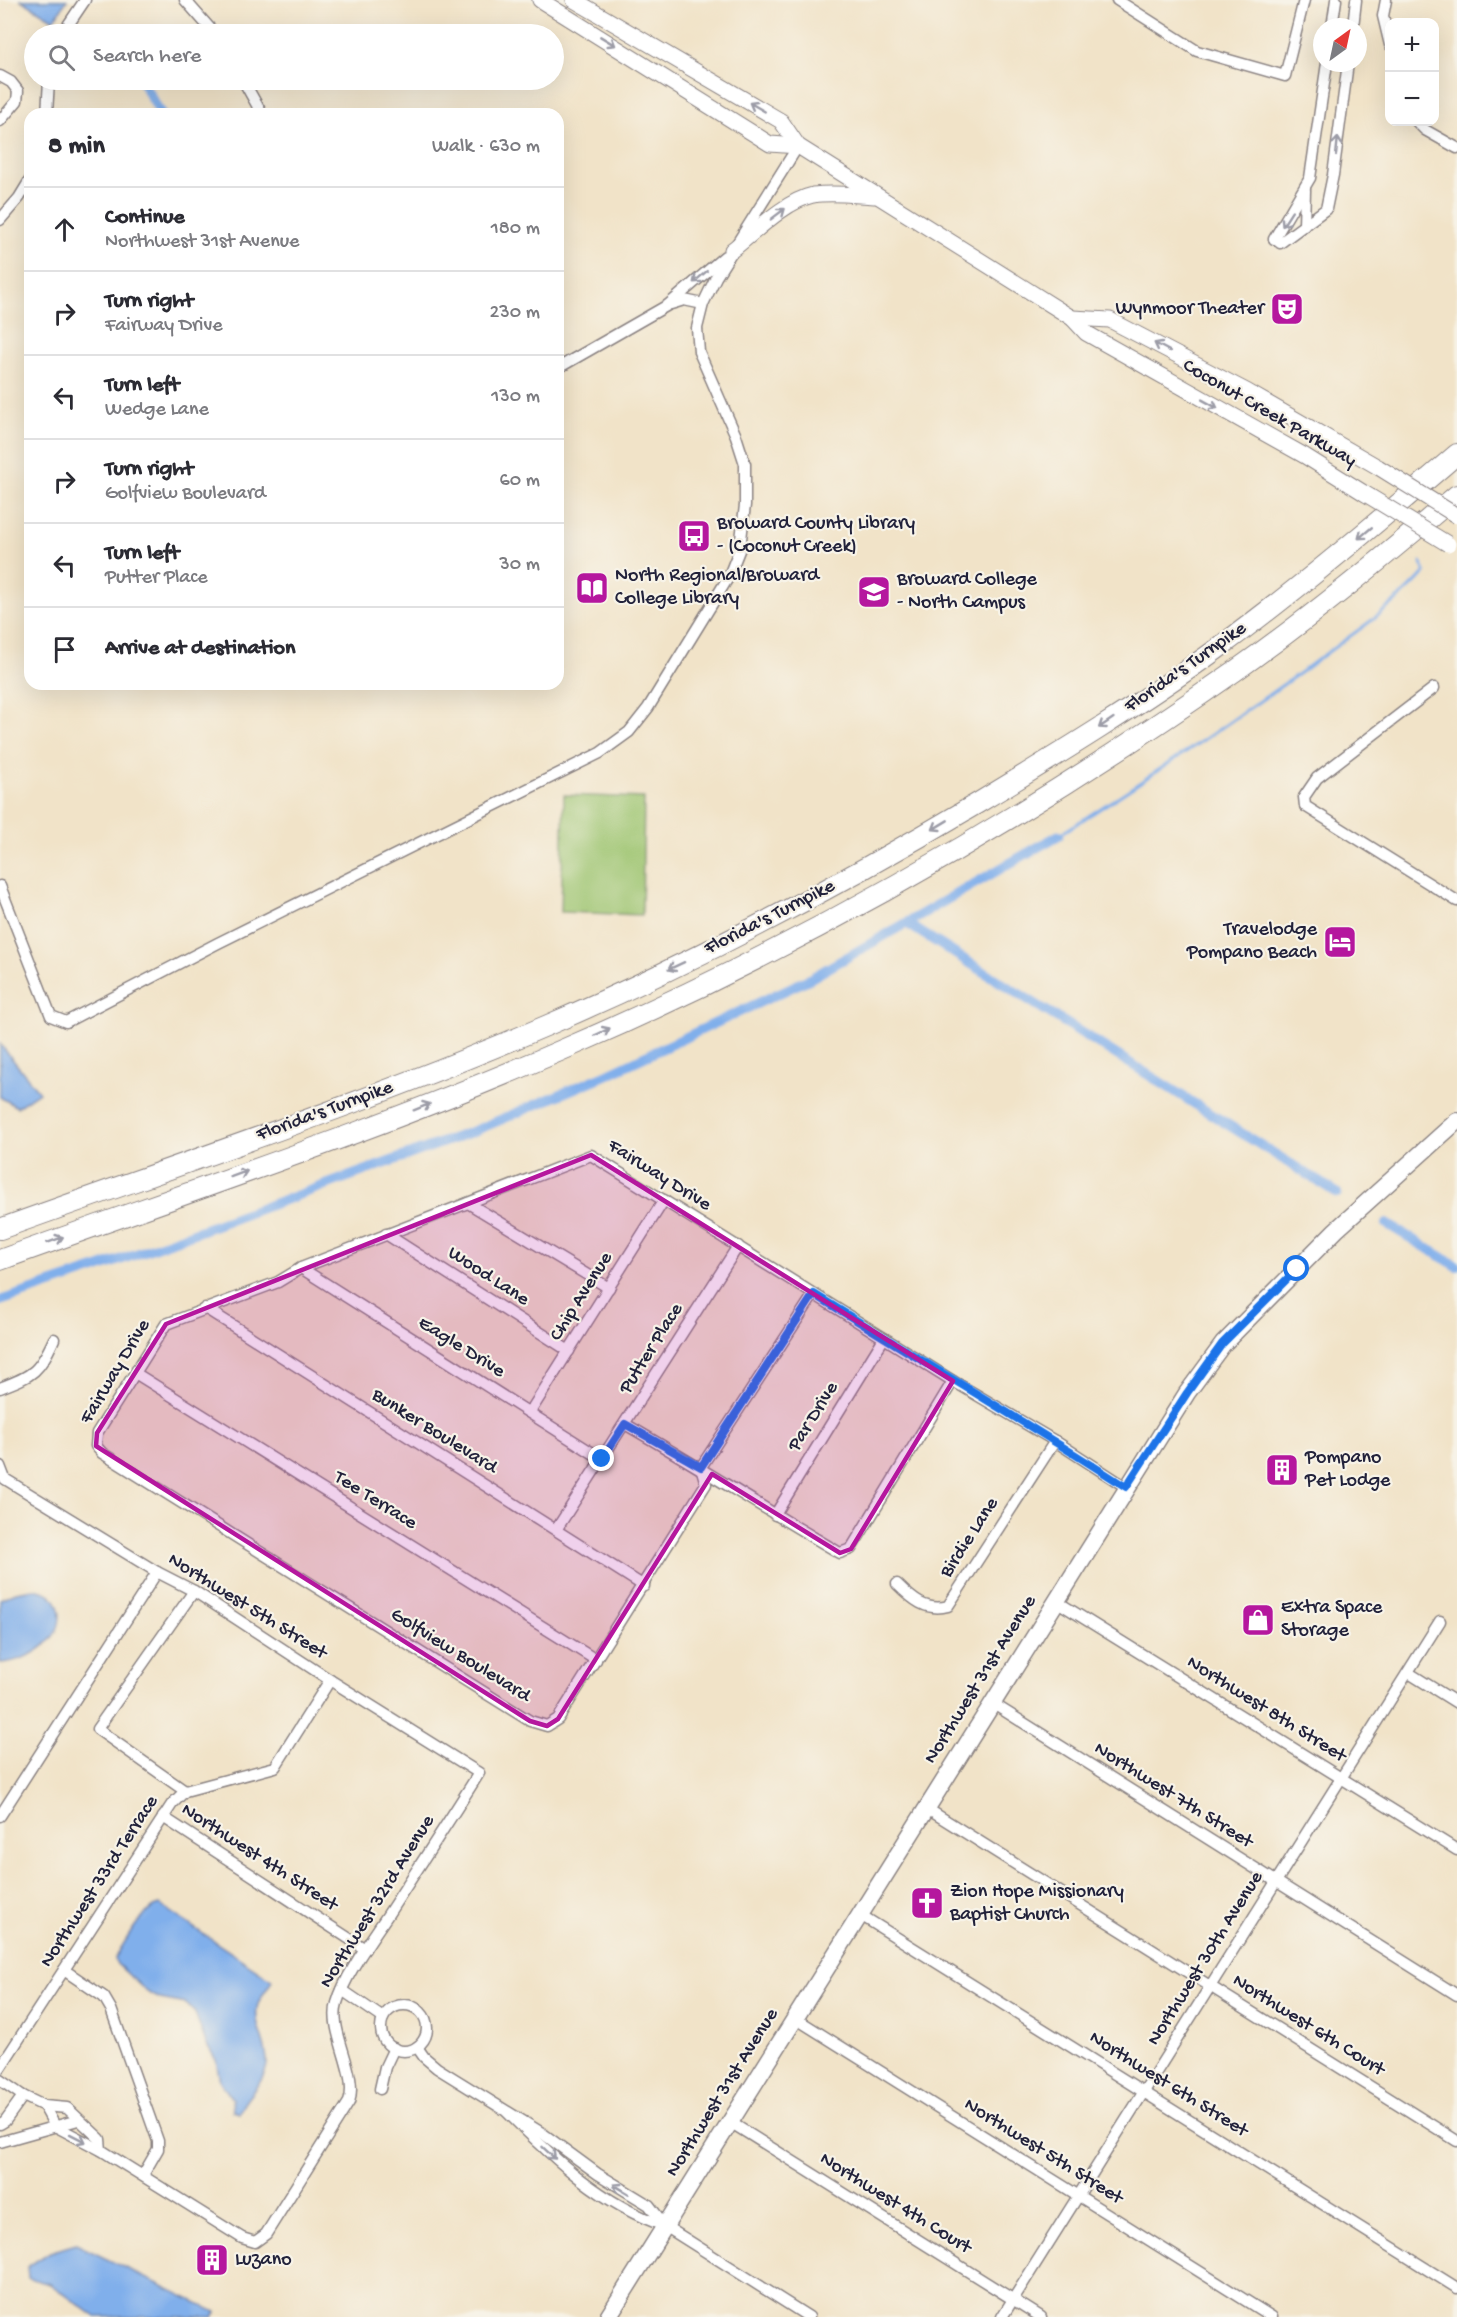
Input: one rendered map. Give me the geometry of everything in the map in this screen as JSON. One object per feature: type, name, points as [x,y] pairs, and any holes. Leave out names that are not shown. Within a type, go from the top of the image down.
[{"type":"highway","name":"Florida's Turnpike","points":[[0,1229],[378,1094],[549,1024],[732,939],[870,866],[1054,757],[1217,649],[1359,538],[1457,454]]},
{"type":"highway","name":"Florida's Turnpike","points":[[0,1260],[392,1119],[570,1047],[749,963],[903,880],[1082,774],[1238,669],[1380,560],[1457,495]]},
{"type":"main road","name":"Coconut Creek Parkway","points":[[540,0],[770,144],[798,146]]},
{"type":"main road","points":[[558,0],[579,13],[600,16]]},
{"type":"main road","name":"Coconut Creek Parkway","points":[[574,0],[781,121],[798,146],[1072,318],[1086,333],[1305,456],[1452,547]]},
{"type":"main road","points":[[732,250],[785,209],[813,195],[876,196]]},
{"type":"main road","name":"Coconut Creek Parkway","points":[[1072,318],[1110,320],[1268,403],[1457,516]]},
{"type":"main road","name":"Northwest 31st Avenue","points":[[608,2317],[1187,1393],[1222,1344],[1336,1230],[1457,1121]]},
{"type":"street","points":[[185,0],[206,24]]},
{"type":"street","points":[[1117,0],[1197,51],[1285,76],[1304,0]]},
{"type":"street","points":[[1333,18],[1336,0]]},
{"type":"street","points":[[1354,18],[1356,0]]},
{"type":"street","points":[[1385,26],[1383,16],[1386,0]]},
{"type":"street","points":[[69,24],[84,1]]},
{"type":"street","points":[[1326,72],[1312,168],[1305,187],[1277,241],[1304,226],[1326,209],[1333,175],[1347,72]]},
{"type":"street","points":[[0,76],[18,91],[17,101],[0,121]]},
{"type":"street","points":[[47,108],[48,90]]},
{"type":"street","points":[[249,90],[259,108]]},
{"type":"street","points":[[1320,114],[1340,120]]},
{"type":"street","points":[[1421,126],[1457,148]]},
{"type":"street","points":[[0,886],[51,1016],[66,1022],[239,932],[600,753],[629,732],[651,703],[728,578],[740,548],[745,505],[745,464],[736,436],[699,352],[697,328],[703,304],[732,250],[798,146]]},
{"type":"street","points":[[1312,168],[1333,175]]},
{"type":"street","points":[[1304,226],[1305,187]]},
{"type":"street","points":[[0,220],[24,190]]},
{"type":"street","points":[[564,365],[668,305],[732,250]]},
{"type":"street","points":[[668,305],[684,300],[703,304]]},
{"type":"street","points":[[1434,688],[1317,778],[1304,797],[1305,806],[1457,901]]},
{"type":"street","name":"Fairway Drive","points":[[96,1446],[97,1433],[166,1324],[278,1281],[301,1268],[386,1234],[591,1155],[1126,1487]]},
{"type":"street","name":"Chip Avenue","points":[[530,1412],[664,1200]]},
{"type":"street","points":[[468,1203],[609,1288]]},
{"type":"street","name":"Wood Lane","points":[[386,1234],[569,1351]]},
{"type":"street","name":"Putter Place","points":[[556,1530],[738,1246]]},
{"type":"street","name":"Eagle Drive","points":[[301,1268],[602,1459]]},
{"type":"street","points":[[701,1467],[814,1294]]},
{"type":"street","name":"Bunker Boulevard","points":[[205,1308],[644,1586]]},
{"type":"street","points":[[0,1388],[29,1377],[43,1363],[54,1338]]},
{"type":"street","name":"Par Drive","points":[[775,1515],[884,1338]]},
{"type":"street","name":"Tee Terrace","points":[[135,1373],[596,1660]]},
{"type":"street","points":[[625,1424],[701,1467],[775,1515],[840,1553],[851,1549],[953,1381]]},
{"type":"street","name":"Birdie Lane","points":[[897,1584],[909,1596],[926,1607],[948,1606],[1055,1441]]},
{"type":"street","name":"Golfview Boulevard","points":[[96,1446],[102,1453],[530,1721],[547,1726],[558,1719],[644,1586],[706,1484],[701,1467]]},
{"type":"street","name":"Northwest 5th Street","points":[[0,1466],[5,1479],[157,1572],[194,1591],[330,1680],[480,1773]]},
{"type":"street","points":[[0,1816],[157,1572]]},
{"type":"street","points":[[185,1791],[97,1729],[194,1591]]},
{"type":"street","name":"Northwest 8th Street","points":[[1056,1601],[1457,1850]]},
{"type":"street","name":"Northwest 30th Avenue","points":[[1002,2317],[1440,1621]]},
{"type":"street","points":[[1409,1673],[1457,1703]]},
{"type":"street","name":"Northwest 33rd Terrace","points":[[0,2068],[172,1804],[185,1791],[275,1767],[330,1680]]},
{"type":"street","name":"Northwest 7th Street","points":[[992,1703],[1457,1995]]},
{"type":"street","name":"Northwest 32rd Avenue","points":[[143,2175],[242,2238],[255,2241],[266,2234],[349,2102],[352,2089],[336,2019],[336,2005],[342,1990],[365,1949],[480,1773]]},
{"type":"street","name":"Northwest 6th Court","points":[[926,1808],[1457,2141]]},
{"type":"street","name":"Northwest 4th Street","points":[[163,1817],[365,1949]]},
{"type":"street","name":"Northwest 6th Street","points":[[859,1914],[1457,2288]]},
{"type":"street","points":[[44,2106],[55,2126],[143,2175],[158,2150],[158,2140],[111,2009],[104,1997],[64,1970]]},
{"type":"street","points":[[342,1990],[383,2018]]},
{"type":"street","points":[[407,2005],[420,2012],[426,2027],[422,2041],[417,2047],[410,2050],[394,2048],[384,2038],[381,2032],[383,2018],[387,2012],[407,2005]]},
{"type":"street","name":"Northwest 5th Street","points":[[795,2018],[1272,2317]]},
{"type":"street","points":[[417,2047],[431,2063],[542,2133],[597,2174],[649,2205],[665,2226],[809,2317]]},
{"type":"street","points":[[380,2089],[385,2067],[394,2048]]},
{"type":"street","points":[[0,2080],[23,2096],[44,2106],[67,2108],[100,2139],[101,2150]]},
{"type":"street","points":[[0,2124],[5,2121],[23,2096]]},
{"type":"street","points":[[0,2152],[4,2141],[78,2120]]},
{"type":"street","name":"Northwest 4th Court","points":[[730,2122],[1041,2317]]},
{"type":"highlighted area","points":[[591,1155],[953,1381],[851,1549],[840,1553],[712,1474],[558,1719],[547,1726],[530,1721],[96,1446],[97,1433],[166,1324]]},
{"type":"green space","points":[[564,795],[644,798],[642,915],[561,912]]},
{"type":"water","points":[[21,0],[67,0],[54,20]]},
{"type":"water","points":[[0,1044],[39,1092],[17,1107],[0,1097]]},
{"type":"water","points":[[33,1589],[48,1593],[54,1598],[60,1618],[58,1628],[52,1638],[34,1653],[11,1662],[0,1663],[0,1599],[16,1592]]},
{"type":"water","points":[[160,1905],[272,1980],[257,2008],[257,2022],[267,2064],[263,2077],[239,2113],[233,2111],[232,2099],[220,2081],[216,2060],[206,2043],[195,2013],[186,2004],[160,1999],[147,1992],[116,1963],[115,1958],[134,1927],[146,1913]]},
{"type":"water","points":[[76,2244],[216,2312],[213,2317],[96,2317],[50,2284],[28,2278],[27,2267],[50,2252]]},
{"type":"waterway","points":[[147,90],[157,108]]},
{"type":"waterway","points":[[1059,835],[1218,730],[1371,621],[1425,572],[1421,562]]},
{"type":"waterway","points":[[0,1301],[95,1269],[474,1131],[608,1074],[811,978],[1059,835]]},
{"type":"waterway","points":[[906,923],[1337,1193]]},
{"type":"waterway","points":[[1387,1224],[1457,1266]]},
{"type":"place","name":"Wynmoor Theater","points":[[1287,309]]},
{"type":"place","name":"Broward County Library - (Coconut Creek)","points":[[694,536]]},
{"type":"place","name":"North Regional/Broward College Library","points":[[592,588]]},
{"type":"place","name":"Broward College - North Campus","points":[[874,592]]},
{"type":"place","name":"Travelodge Pompano Beach","points":[[1340,942]]},
{"type":"place","name":"Pompano Pet Lodge","points":[[1282,1470]]},
{"type":"place","name":"Extra Space Storage","points":[[1258,1620]]},
{"type":"place","name":"Zion Hope Missionary Baptist Church","points":[[927,1903]]},
{"type":"place","name":"Luzano","points":[[212,2260]]},
{"type":"route","points":[[602,1459],[625,1424],[701,1467],[814,1294],[1126,1487],[1222,1344],[1297,1269]]}]
